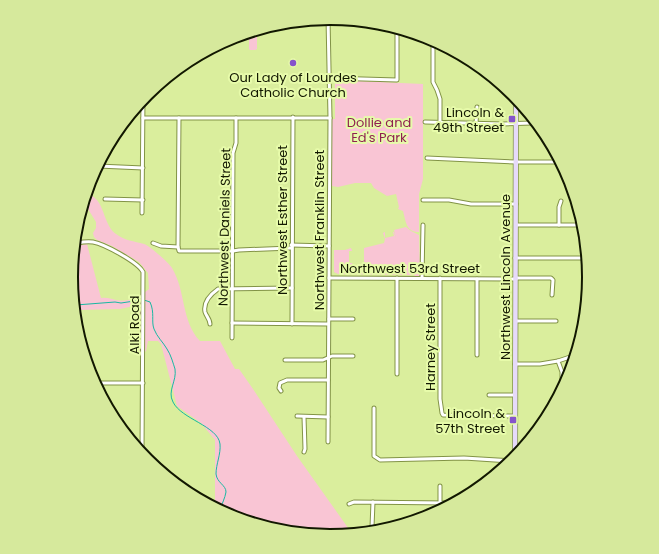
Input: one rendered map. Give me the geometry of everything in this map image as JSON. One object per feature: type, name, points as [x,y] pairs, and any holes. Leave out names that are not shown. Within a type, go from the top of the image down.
[{"type":"street","name":"Northwest Franklin Street","points":[[328,25],[330,118],[328,442]]},
{"type":"street","points":[[329,78],[397,80],[397,34]]},
{"type":"street","points":[[433,47],[433,82],[438,90],[440,99],[440,122]]},
{"type":"street","points":[[142,213],[143,107]]},
{"type":"street","points":[[476,123],[477,107]]},
{"type":"street","name":"Northwest Lincoln Avenue","points":[[515,447],[516,108]]},
{"type":"street","name":"Northwest Esther Street","points":[[292,324],[291,247],[293,117]]},
{"type":"street","points":[[144,118],[330,118]]},
{"type":"street","points":[[178,118],[178,247],[180,251],[233,251],[329,246]]},
{"type":"street","name":"Northwest Daniels Street","points":[[232,338],[233,153],[236,143],[236,118]]},
{"type":"street","points":[[425,122],[503,124],[528,123]]},
{"type":"street","points":[[427,158],[554,162]]},
{"type":"street","points":[[103,166],[143,168]]},
{"type":"street","points":[[105,199],[143,200]]},
{"type":"street","points":[[423,200],[449,200],[471,204],[516,204]]},
{"type":"street","points":[[559,225],[559,207],[561,201]]},
{"type":"street","points":[[516,225],[576,225]]},
{"type":"street","points":[[422,278],[423,226]]},
{"type":"street","name":"Alki Road","points":[[80,243],[88,242],[100,244],[139,266],[143,272],[142,445]]},
{"type":"street","points":[[154,243],[161,246],[178,247]]},
{"type":"street","points":[[515,258],[581,258]]},
{"type":"street","name":"Northwest 53rd Street","points":[[329,278],[551,278],[553,280],[552,295]]},
{"type":"street","points":[[397,278],[397,374]]},
{"type":"street","name":"Harney Street","points":[[440,278],[440,399],[443,415],[515,416]]},
{"type":"street","points":[[477,279],[477,355]]},
{"type":"street","points":[[210,324],[205,310],[207,300],[212,293],[218,289],[292,288]]},
{"type":"street","points":[[328,319],[353,319]]},
{"type":"street","points":[[516,321],[556,321]]},
{"type":"street","points":[[232,323],[328,324]]},
{"type":"street","points":[[286,360],[323,360],[328,357],[354,356]]},
{"type":"street","points":[[515,364],[540,364],[568,358]]},
{"type":"street","points":[[558,361],[562,373]]},
{"type":"street","points":[[281,391],[279,386],[282,381],[328,380]]},
{"type":"street","points":[[101,383],[143,383]]},
{"type":"street","points":[[489,394],[515,395]]},
{"type":"street","points":[[374,408],[374,456],[380,460],[464,458],[502,460]]},
{"type":"street","points":[[297,416],[328,417]]},
{"type":"street","points":[[304,417],[304,452]]},
{"type":"street","points":[[349,504],[354,502],[440,503],[440,486]]},
{"type":"street","points":[[372,502],[372,525]]},
{"type":"green space","points":[[257,36],[257,49],[249,49],[248,38]]},
{"type":"green space","name":"Dollie and Ed's Park","points":[[335,80],[423,84],[423,179],[419,194],[419,232],[411,230],[407,226],[403,211],[398,209],[399,207],[396,194],[387,196],[374,188],[371,183],[355,183],[338,187],[332,186],[332,119],[335,119]]},
{"type":"green space","points":[[91,195],[100,204],[112,231],[126,239],[147,245],[172,268],[180,286],[186,315],[194,333],[200,341],[220,341],[235,369],[239,369],[297,456],[348,528],[330,529],[297,527],[280,524],[248,516],[215,501],[215,440],[201,423],[177,406],[161,344],[158,341],[148,341],[146,351],[142,354],[140,353],[140,326],[134,306],[120,309],[80,310],[78,293],[78,261],[80,245],[87,244],[101,298],[125,301],[138,296],[149,289],[148,273],[139,262],[94,237],[93,233],[96,228],[96,222],[87,208]]},
{"type":"green space","points":[[406,227],[419,235],[420,274],[418,277],[413,275],[338,274],[334,272],[334,250],[345,250],[351,248],[352,251],[349,251],[349,263],[352,263],[354,267],[360,267],[364,263],[364,248],[384,243],[385,239],[383,233],[385,232],[385,238],[394,236],[394,232],[396,239],[394,230]]},
{"type":"waterway","points":[[79,305],[115,302],[121,303],[141,300]]},
{"type":"waterway","points":[[144,300],[150,302],[154,329],[168,351],[175,369],[175,378],[171,394],[173,402],[183,413],[206,427],[218,438],[220,448],[216,474],[218,480],[226,490],[222,505]]},
{"type":"place","name":"Our Lady of Lourdes Catholic Church","points":[[293,63]]},
{"type":"place","name":"Lincoln & 49th Street","points":[[512,119]]},
{"type":"place","name":"Lincoln & 57th Street","points":[[513,420]]}]
